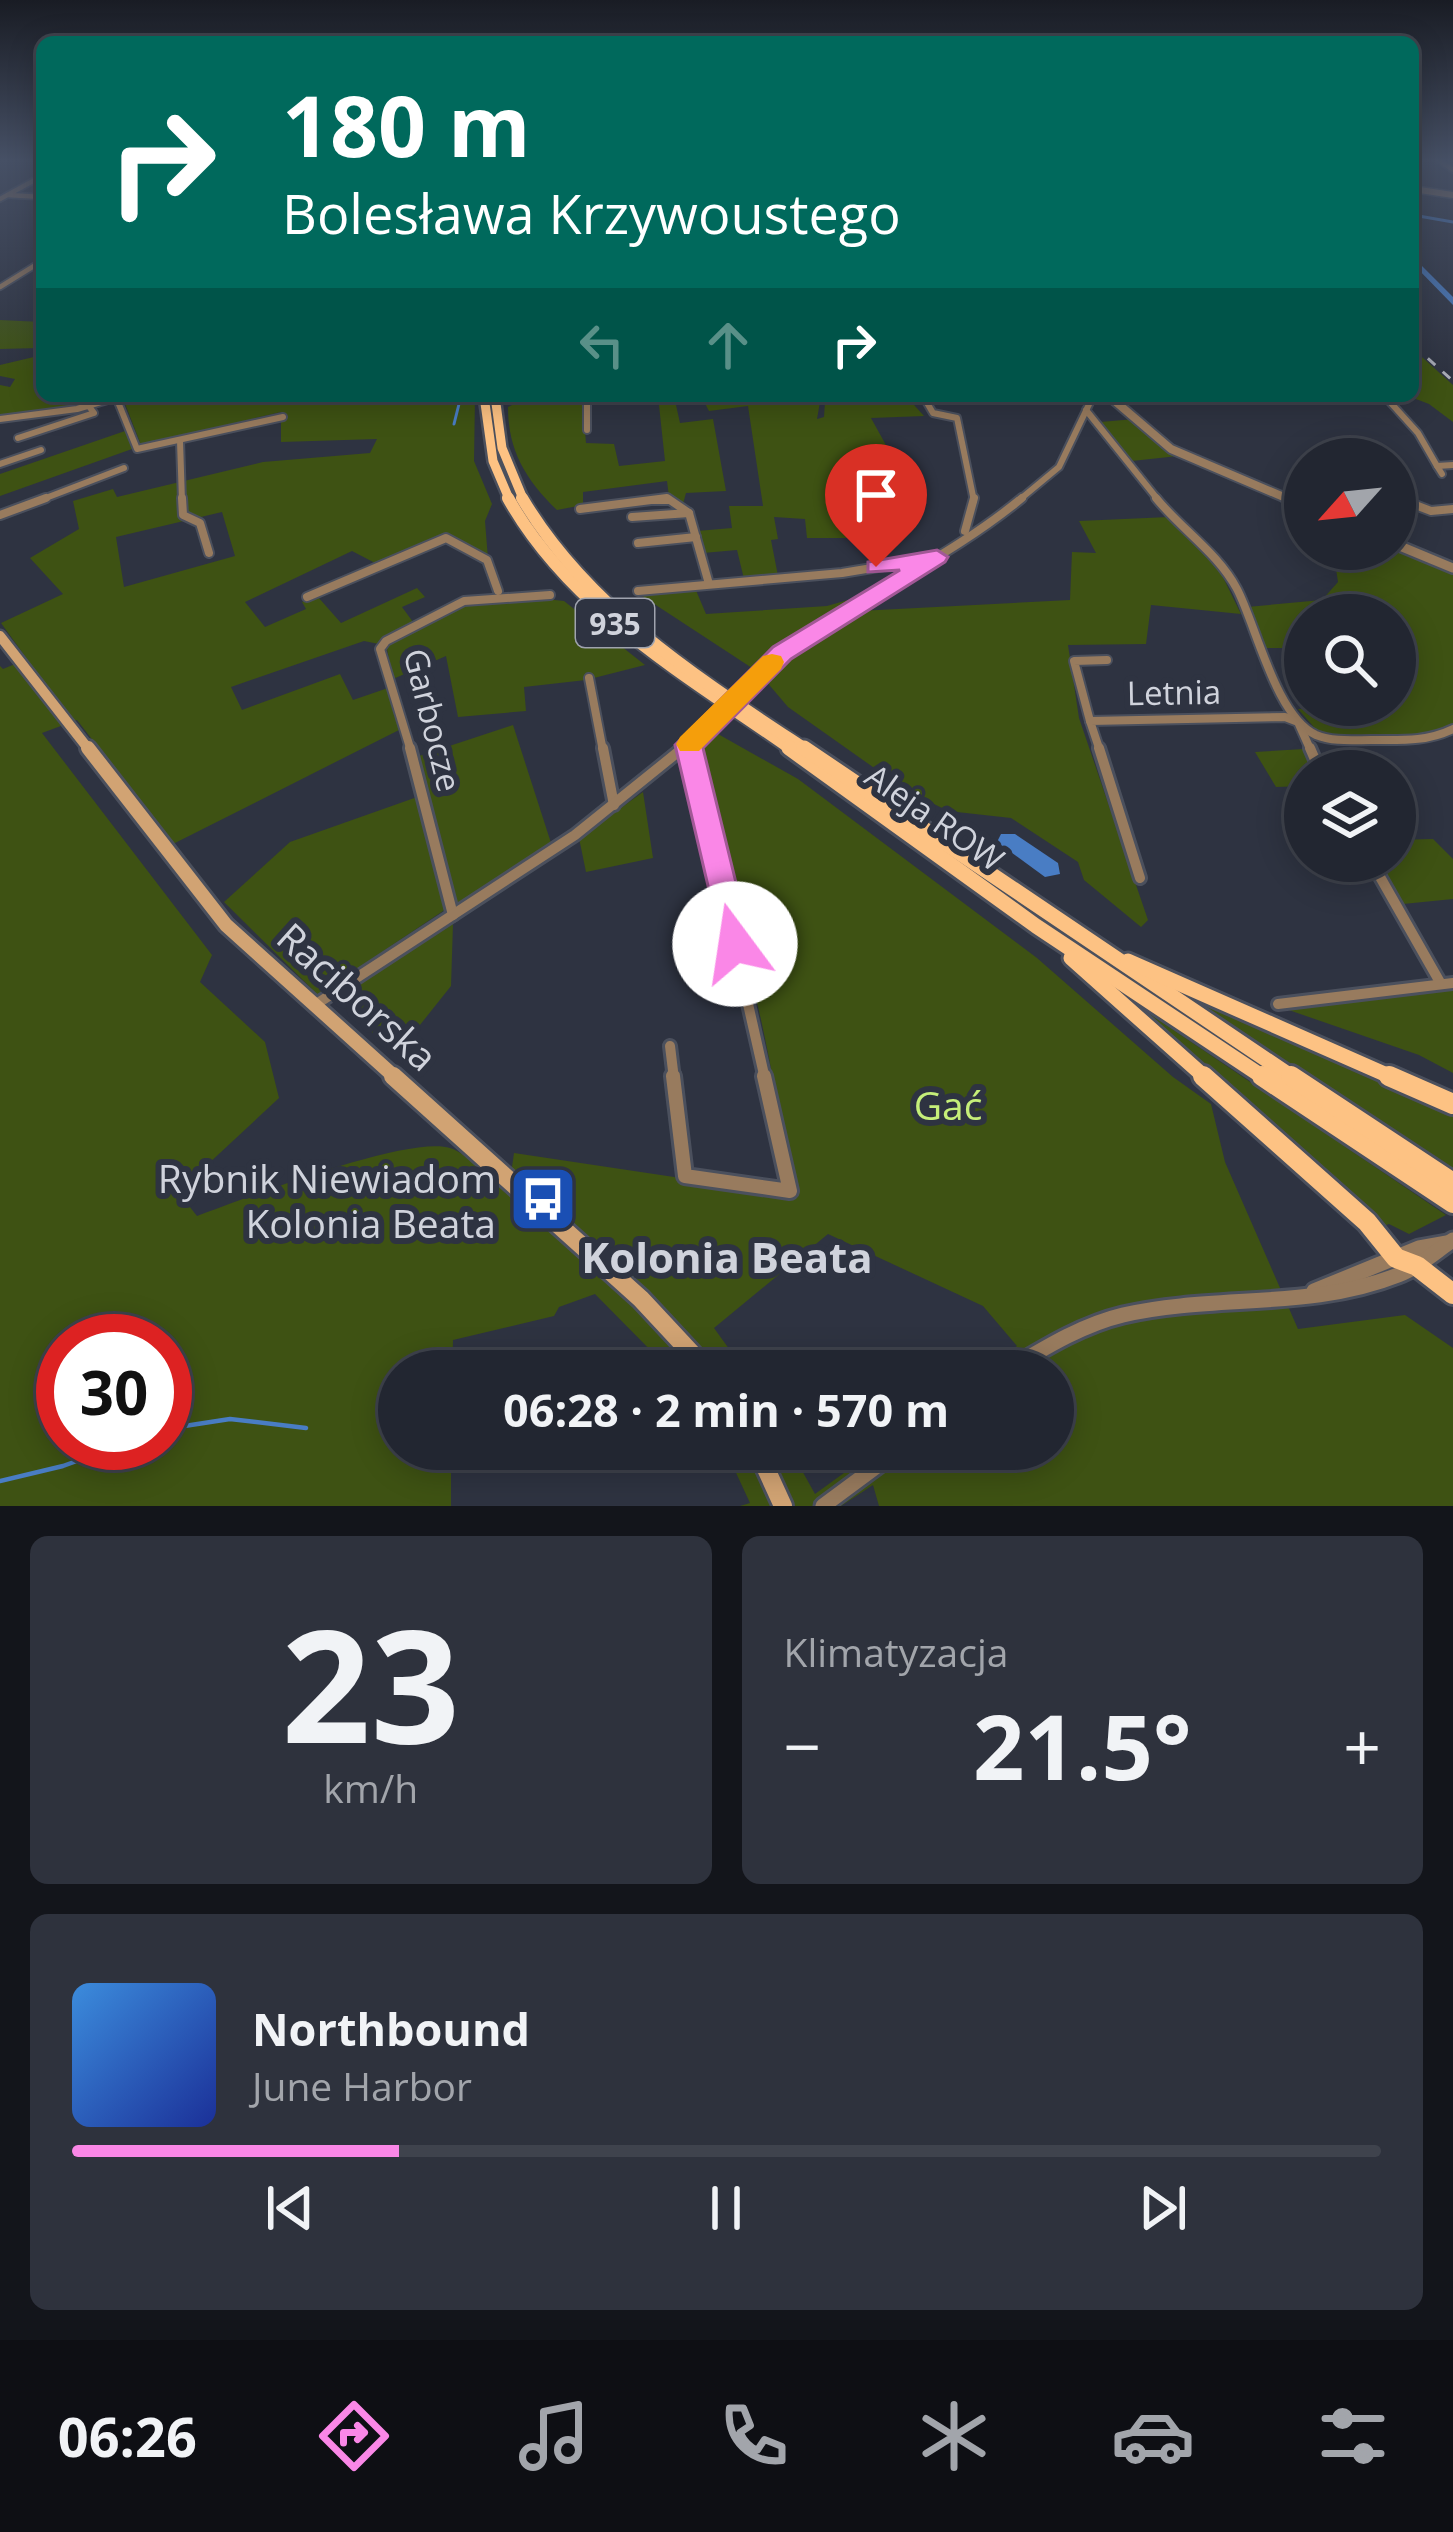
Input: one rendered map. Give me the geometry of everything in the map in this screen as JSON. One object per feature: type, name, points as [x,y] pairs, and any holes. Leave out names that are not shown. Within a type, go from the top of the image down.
[{"type":"main road","name":"Aleja ROW","points":[[484,402],[485,427],[502,489],[537,544],[582,595],[708,692],[1036,926],[1453,1203]]},
{"type":"main road","name":"Aleja ROW","points":[[496,402],[499,440],[518,491],[548,537],[585,581],[679,659],[1073,934],[1453,1183]]},
{"type":"main road","name":"Raciborska","points":[[0,636],[226,926],[641,1299],[688,1350]]},
{"type":"main road","points":[[1036,926],[1407,1262],[1453,1294]]},
{"type":"main road","points":[[1073,934],[1453,1104]]},
{"type":"main road","points":[[767,1470],[783,1506]]},
{"type":"street","points":[[0,287],[36,265]]},
{"type":"street","points":[[0,419],[99,402]]},
{"type":"street","points":[[120,402],[137,448],[283,417]]},
{"type":"street","points":[[586,402],[586,430]]},
{"type":"street","points":[[927,402],[933,413],[957,418],[974,500],[965,537]]},
{"type":"street","points":[[315,1005],[542,860],[689,745],[782,653],[986,526],[1064,463],[1090,402]]},
{"type":"street","points":[[1093,402],[1167,511],[1221,566],[1238,591],[1250,629],[1284,695]]},
{"type":"street","points":[[1116,402],[1171,449],[1284,497]]},
{"type":"street","points":[[1390,402],[1418,434],[1439,470],[1453,465]]},
{"type":"street","points":[[18,438],[94,413],[88,405]]},
{"type":"street","points":[[180,441],[183,515],[200,523],[209,553]]},
{"type":"street","points":[[0,464],[41,450]]},
{"type":"street","points":[[0,515],[124,468]]},
{"type":"street","points":[[580,509],[668,498],[689,513],[709,584]]},
{"type":"street","points":[[1416,505],[1431,511],[1453,509]]},
{"type":"street","points":[[632,517],[689,513]]},
{"type":"street","points":[[638,543],[696,537]]},
{"type":"street","points":[[307,597],[446,538],[487,560],[498,591]]},
{"type":"street","points":[[1416,553],[1453,568]]},
{"type":"street","points":[[638,591],[842,573],[937,557]]},
{"type":"street","name":"Garbocze","points":[[453,915],[380,649],[440,608],[498,591],[550,595]]},
{"type":"street","points":[[1090,721],[1074,661],[1106,660]]},
{"type":"street","points":[[589,678],[614,805]]},
{"type":"street","name":"Letnia","points":[[1140,878],[1090,721],[1284,717]]},
{"type":"street","name":"Letnia","points":[[1303,726],[1334,740],[1430,740],[1453,729]]},
{"type":"street","points":[[670,1046],[685,1176],[790,1191],[689,745]]},
{"type":"street","points":[[1278,1004],[1447,984],[1384,882]]},
{"type":"street","points":[[1043,1350],[1122,1315],[1311,1292],[1339,1293],[1450,1241]]},
{"type":"street","points":[[823,1506],[872,1470]]},
{"type":"green space","points":[[0,320],[36,322],[36,348],[0,349]]},
{"type":"green space","points":[[1419,354],[1453,385],[1453,422],[1419,400]]},
{"type":"green space","points":[[36,356],[36,402],[83,405],[0,416],[0,385],[10,387],[15,379],[0,376],[0,365]]},
{"type":"green space","name":"Gać","points":[[124,402],[475,402],[474,461],[492,504],[485,521],[488,559],[446,537],[377,564],[352,551],[245,602],[265,627],[306,609],[302,602],[330,589],[318,597],[341,623],[417,588],[425,597],[402,607],[413,622],[379,644],[364,641],[231,687],[242,710],[340,674],[353,700],[388,688],[401,729],[173,844],[77,720],[42,733],[212,955],[200,982],[265,1042],[279,1098],[178,1192],[197,1216],[363,1159],[429,1146],[457,1151],[508,1195],[514,1153],[794,1195],[754,991],[731,918],[719,899],[681,764],[718,734],[798,779],[1037,958],[1173,1077],[1211,1104],[1225,1162],[1298,1329],[1405,1315],[1453,1348],[1453,1506],[879,1506],[873,1485],[841,1506],[740,1506],[750,1503],[735,1470],[802,1470],[815,1494],[848,1470],[1074,1470],[1074,1350],[1012,1350],[1017,1346],[983,1306],[828,1234],[714,1328],[730,1350],[650,1350],[595,1294],[559,1307],[554,1316],[453,1340],[453,1350],[378,1350],[378,1470],[451,1470],[451,1506],[0,1506],[0,666],[3,669],[27,659],[1,623],[63,594],[30,558],[79,529],[73,501],[113,489],[117,497],[263,462],[370,453],[377,439],[281,442],[281,412],[141,445]],"holes":[[[222,512],[235,556],[124,587],[116,537]]]},
{"type":"green space","points":[[518,402],[583,402],[586,443],[614,444],[619,466],[665,461],[659,402],[675,402],[680,423],[713,419],[726,491],[686,493],[683,504],[669,497],[667,481],[583,492],[583,505],[557,510],[528,476],[515,451],[508,407]]},
{"type":"green space","points":[[704,402],[820,402],[817,419],[824,417],[825,402],[911,402],[924,416],[871,418],[908,485],[883,484],[888,522],[852,526],[853,538],[807,538],[805,519],[774,517],[778,539],[771,540],[778,576],[744,579],[737,550],[703,553],[697,531],[732,528],[729,506],[763,506],[748,406],[709,411]]},
{"type":"green space","points":[[1135,419],[1178,456],[1132,461],[1100,422]]},
{"type":"green space","points":[[125,431],[132,449],[0,496],[0,474]]},
{"type":"green space","points":[[1169,517],[1218,567],[1241,614],[1151,605],[1146,644],[1068,645],[1079,718],[1148,920],[1141,927],[1084,880],[1078,862],[1011,818],[948,811],[904,789],[788,707],[765,680],[783,657],[859,611],[1070,600],[1072,552],[1096,553],[1079,521]]},
{"type":"green space","points":[[1416,556],[1453,571],[1453,726],[1423,736],[1320,734],[1313,726],[1416,726],[1416,594],[1327,594],[1338,582],[1336,570],[1416,570]]},
{"type":"green space","points":[[695,588],[706,614],[827,606],[872,593],[752,668],[639,594]]},
{"type":"green space","points":[[500,594],[564,601],[645,665],[586,680],[524,687],[526,711],[458,717],[446,656],[393,679],[387,649],[391,642],[442,610]]},
{"type":"green space","points":[[1284,604],[1284,648],[1265,648],[1247,607]]},
{"type":"green space","points":[[513,725],[552,846],[458,908],[419,756]]},
{"type":"green space","points":[[1284,750],[1284,787],[1276,787],[1255,752]]},
{"type":"green space","points":[[643,792],[653,858],[586,872],[579,838]]},
{"type":"green space","points":[[420,796],[446,909],[318,995],[224,902],[290,842]]},
{"type":"green space","points":[[1416,839],[1433,839],[1453,859],[1453,899],[1403,904],[1391,882],[1416,882]]},
{"type":"green space","points":[[453,924],[451,986],[396,1055],[346,1008],[357,985]]},
{"type":"green space","points":[[1143,972],[1453,1111],[1453,1171]]},
{"type":"green space","points":[[1097,978],[1446,1215],[1409,1234],[1389,1224],[1381,1227]]},
{"type":"green space","points":[[1453,988],[1453,1073],[1419,1055],[1280,1007]]},
{"type":"water","points":[[1001,834],[1015,834],[1058,863],[1060,874],[1045,877],[997,842]]},
{"type":"waterway","points":[[1419,265],[1453,302]]},
{"type":"waterway","points":[[454,424],[460,402]]},
{"type":"waterway","points":[[192,1425],[230,1419],[306,1428]]},
{"type":"waterway","points":[[0,1481],[46,1470]]},
{"type":"railway","points":[[1419,350],[1453,381]]},
{"type":"slow traffic","points":[[690,744],[772,662]]},
{"type":"place","name":"Rybnik Niewiadom Kolonia Beata","points":[[543,1199]]},
{"type":"district","name":"Kolonia Beata","points":[[727,1256]]},
{"type":"route","points":[[735,944],[689,745],[782,653],[937,557],[876,567]]}]
